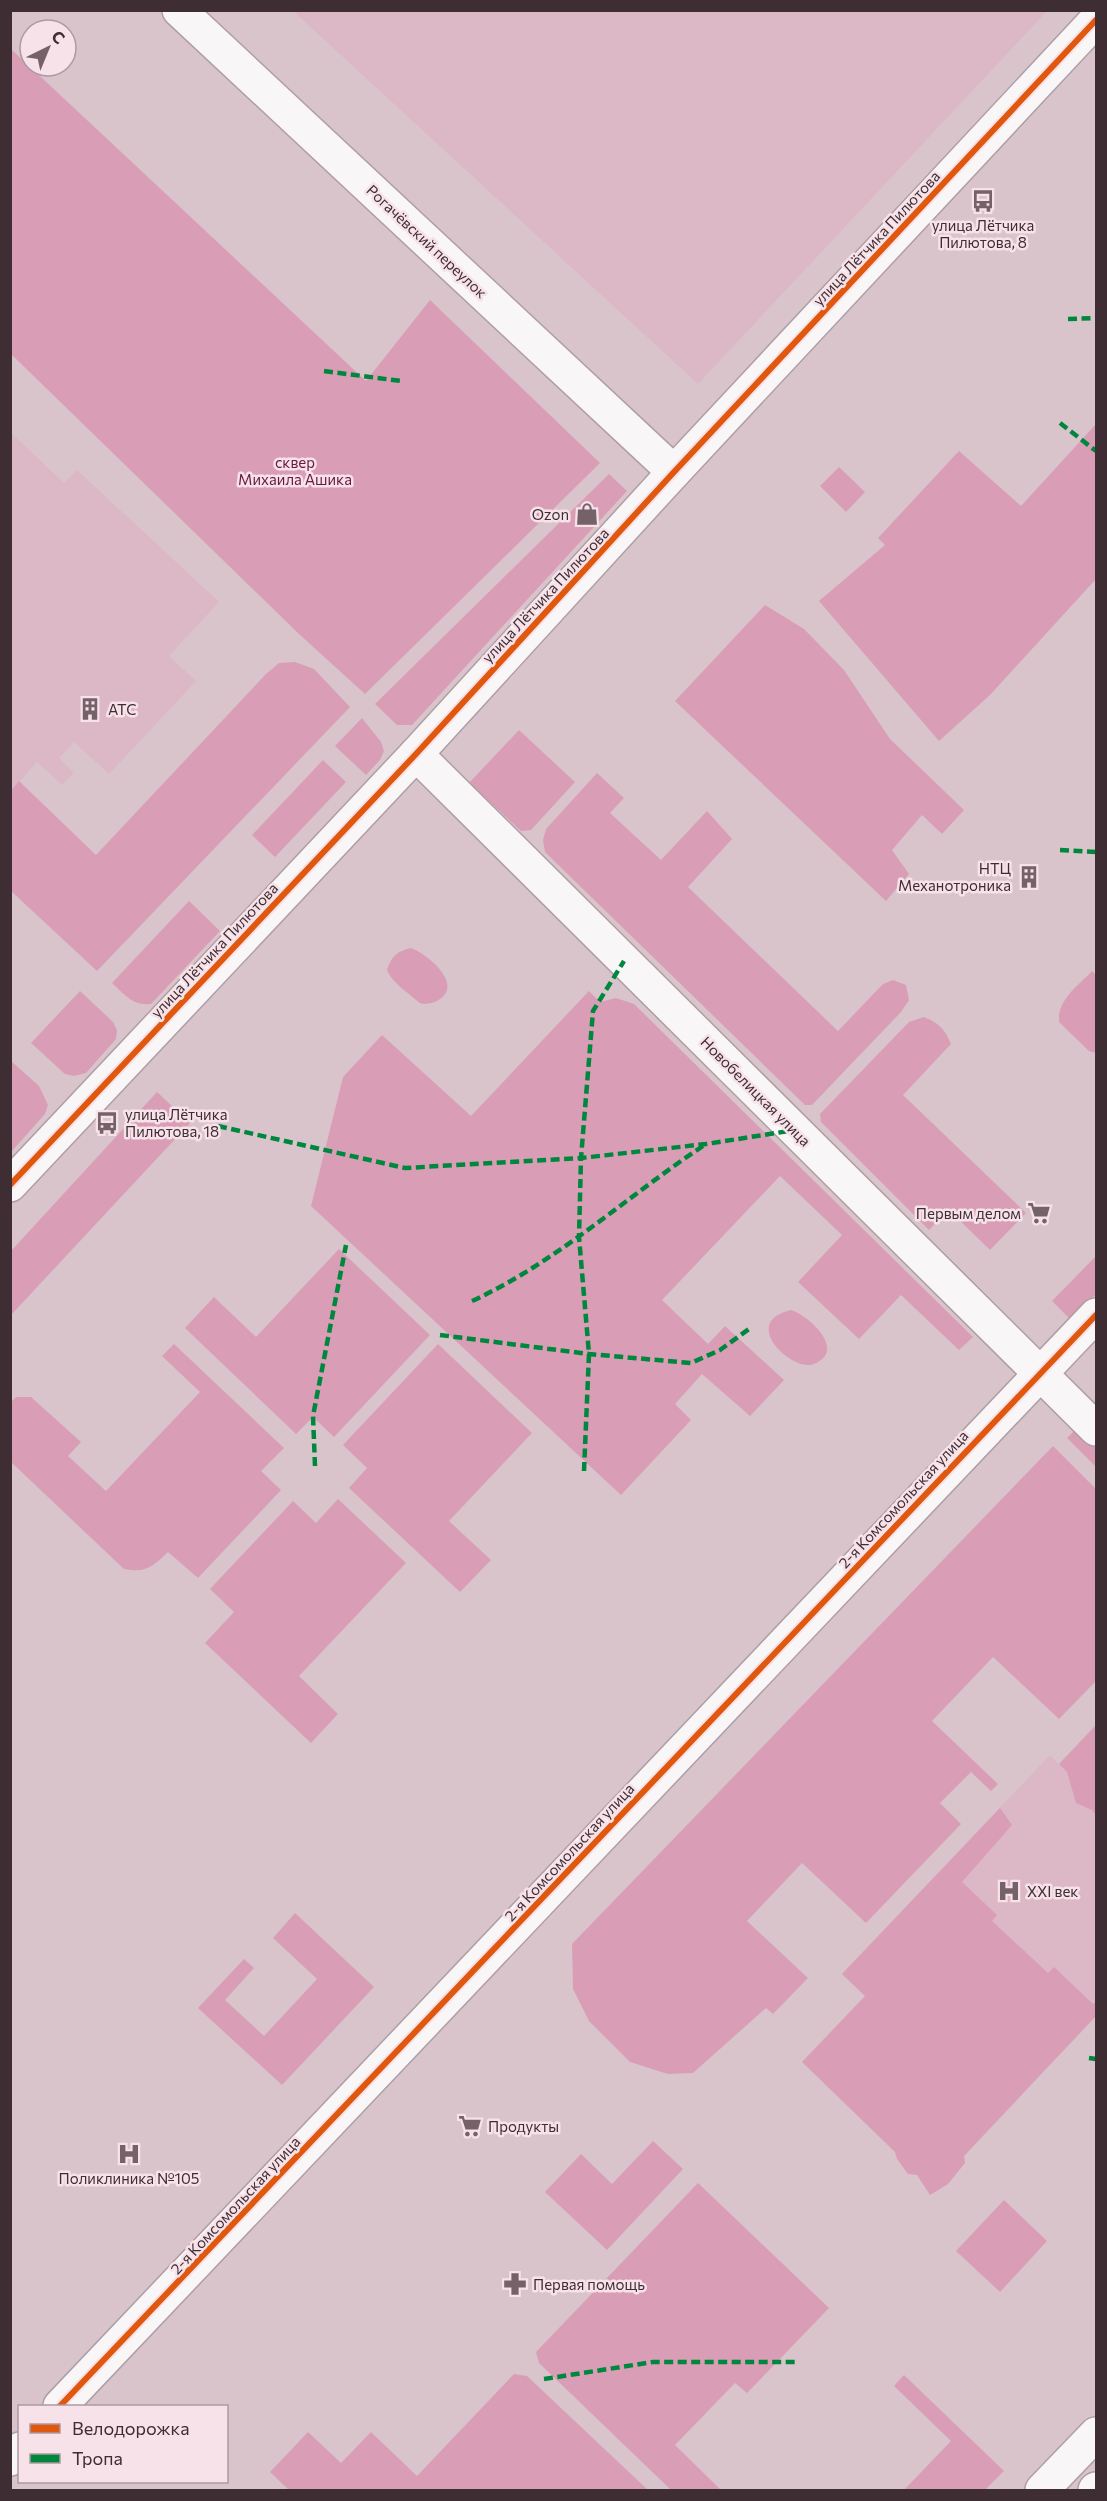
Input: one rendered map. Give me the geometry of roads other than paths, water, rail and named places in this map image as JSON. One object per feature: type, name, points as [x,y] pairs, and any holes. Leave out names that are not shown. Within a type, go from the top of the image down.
[{"type":"street","name":"Рогачёвский переулок","points":[[179,10],[674,472]]},
{"type":"street","name":"улица Лётчика Пилютова","points":[[10,1185],[416,754],[674,472],[1096,20]]},
{"type":"street","name":"Новобелицкая улица","points":[[416,754],[1096,1429]]},
{"type":"street","name":"2-я Комсомольская улица","points":[[61,2405],[1096,1315]]},
{"type":"street","points":[[1042,2490],[1096,2434]]},
{"type":"place","name":"улица Лётчика Пилютова, 8","points":[[983,201]]},
{"type":"place","name":"Ozon","points":[[587,514]]},
{"type":"place","name":"АТС","points":[[90,709]]},
{"type":"place","name":"НТЦ Механотроника","points":[[1029,877]]},
{"type":"place","name":"улица Лётчика Пилютова, 18","points":[[107,1123]]},
{"type":"place","name":"Первым делом","points":[[1039,1213]]},
{"type":"place","name":"XXI век","points":[[1009,1891]]},
{"type":"place","name":"Продукты","points":[[470,2126]]},
{"type":"place","name":"Поликлиника №105","points":[[129,2154]]},
{"type":"place","name":"Первая помощь","points":[[515,2284]]},
{"type":"park label","name":"сквер Михаила Ашика","points":[[295,470]]}]
